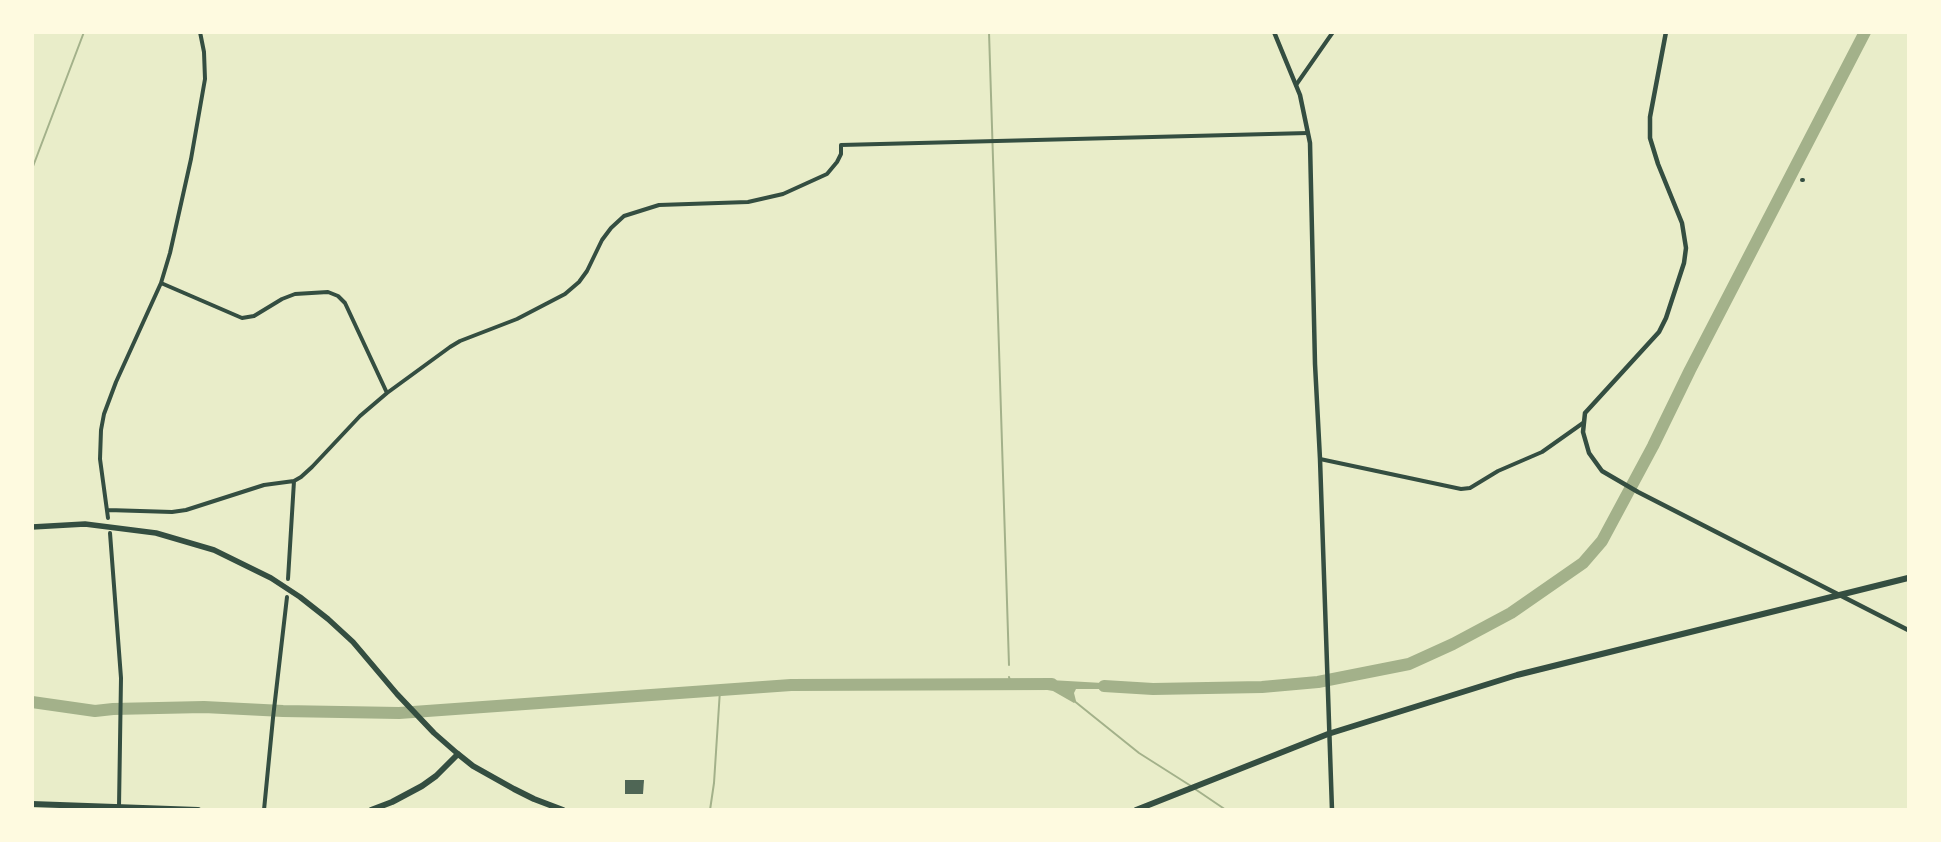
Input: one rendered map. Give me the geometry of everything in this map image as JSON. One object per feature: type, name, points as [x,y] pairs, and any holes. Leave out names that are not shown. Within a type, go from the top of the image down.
[{"type":"highway","points":[[1136,810],[1328,734],[1517,675],[1908,578]]},
{"type":"highway","points":[[371,810],[392,802],[422,786],[442,771],[458,754],[473,766],[514,789],[534,799],[562,809]]},
{"type":"highway","points":[[32,804],[198,810]]},
{"type":"main road","points":[[32,527],[84,524],[148,532],[196,544],[237,560],[278,583],[328,619],[353,642],[397,694],[434,733],[458,754]]},
{"type":"street","points":[[108,518],[100,459],[101,430],[104,414],[116,382],[161,283],[178,220],[205,79],[204,52],[200,32]]},
{"type":"street","points":[[1274,32],[1303,105],[1310,143],[1315,364],[1332,810]]},
{"type":"street","points":[[1296,85],[1333,32]]},
{"type":"street","points":[[1666,32],[1651,109],[1650,138],[1653,151],[1682,223],[1686,248],[1684,263],[1666,318],[1659,332],[1585,413],[1586,443],[1594,462],[1602,471],[1638,492],[1908,630]]},
{"type":"street","points":[[108,510],[179,511],[264,485],[294,481],[312,467],[360,416],[387,393],[460,341],[517,319],[565,294],[579,282],[610,228],[624,216],[659,205],[748,202],[783,194],[827,174],[841,154],[841,145],[1308,133]]},
{"type":"street","points":[[161,283],[242,318],[254,316],[294,294],[328,292],[338,296],[345,304],[387,393]]},
{"type":"street","points":[[1320,459],[1460,489],[1470,488],[1498,471],[1542,452],[1584,423]]},
{"type":"street","points":[[288,579],[294,481]]},
{"type":"street","points":[[110,533],[121,678],[119,807]]},
{"type":"street","points":[[264,810],[272,718],[287,597]]},
{"type":"shaded area","points":[[1037,679],[1120,684],[1120,689],[1076,689],[1074,693],[1076,701],[1074,703],[1053,691],[1036,688]]},
{"type":"building","points":[[625,780],[644,780],[643,794],[625,794]]},
{"type":"waterway","points":[[32,169],[84,32]]},
{"type":"waterway","points":[[989,32],[1009,665]]},
{"type":"waterway","points":[[1104,686],[1153,689],[1262,687],[1318,682],[1409,664],[1453,644],[1511,613],[1583,563],[1602,541],[1653,446],[1690,370],[1865,32]]},
{"type":"waterway","points":[[1009,677],[1011,684]]},
{"type":"waterway","points":[[32,702],[95,711],[204,707],[283,711],[399,713],[791,685],[1052,684]]},
{"type":"waterway","points":[[710,810],[714,783],[720,690]]},
{"type":"waterway","points":[[1073,700],[1139,753],[1191,786]]},
{"type":"waterway","points":[[1195,789],[1226,810]]}]
